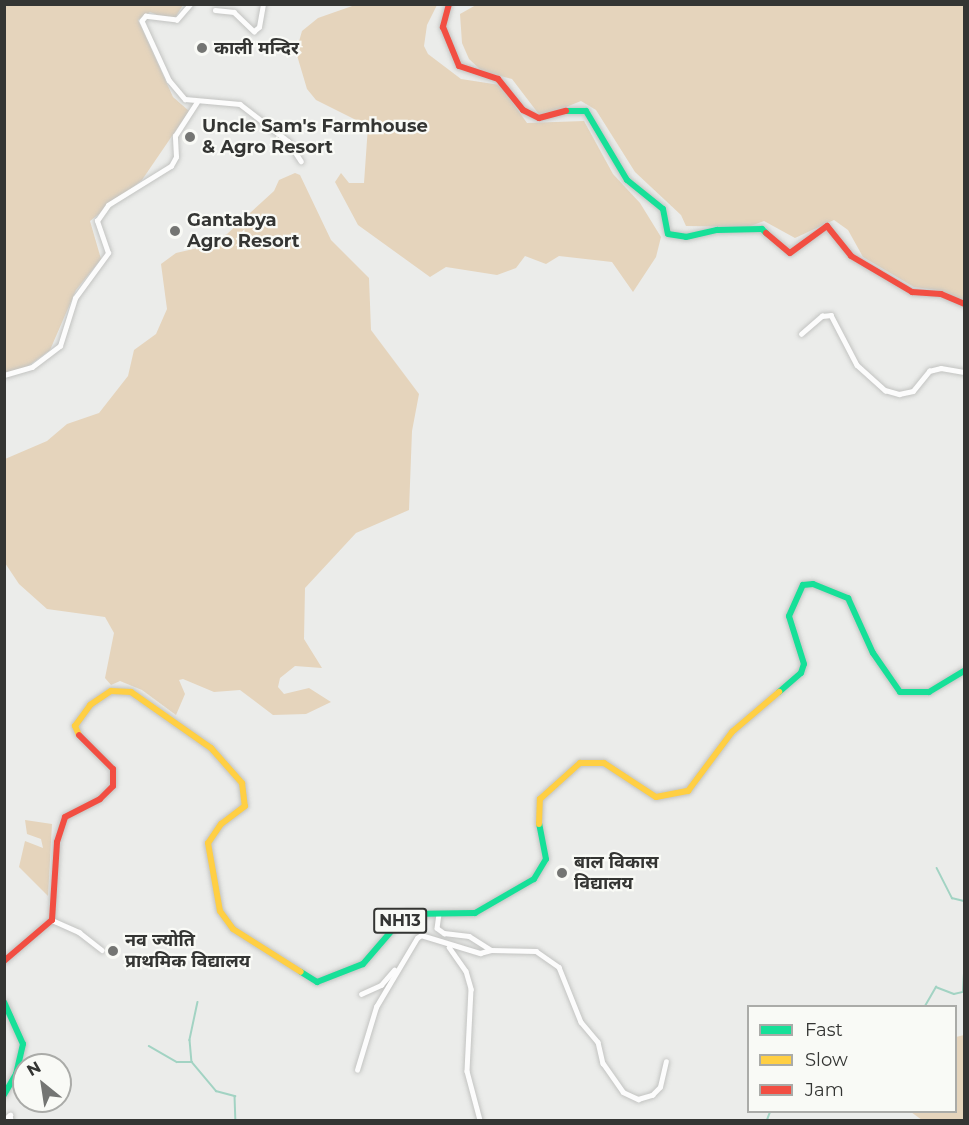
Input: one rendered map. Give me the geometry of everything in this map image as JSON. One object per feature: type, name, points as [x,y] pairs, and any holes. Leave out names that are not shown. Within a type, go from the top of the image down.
[{"type":"main road","points":[[449,4],[443,27],[459,66],[498,79],[523,110],[539,118],[577,108],[586,111],[627,180],[663,209],[668,234],[686,237],[717,230],[762,229],[790,253],[827,225],[851,256],[912,292],[937,293],[964,304]]},
{"type":"main road","name":"NH13","points":[[52,920],[60,826],[69,813],[109,792],[115,777],[108,761],[82,741],[75,726],[97,699],[118,689],[131,692],[212,748],[242,783],[245,806],[221,824],[208,843],[213,886],[226,923],[312,982],[334,979],[376,952],[406,914],[440,912],[453,916],[475,913],[538,874],[547,849],[538,820],[540,799],[580,763],[604,763],[657,797],[679,794],[694,786],[732,732],[801,673],[804,664],[789,616],[803,585],[813,584],[848,598],[873,653],[900,692],[929,692],[964,670]]},
{"type":"main road","points":[[4,961],[52,920]]},
{"type":"main road","points":[[4,1002],[23,1044],[19,1066],[4,1095]]},
{"type":"street","points":[[191,4],[177,20],[146,16],[142,21],[169,80],[185,99],[197,102],[240,104],[288,141],[301,161]]},
{"type":"street","points":[[215,10],[234,12],[254,30],[259,27],[262,4]]},
{"type":"street","points":[[4,375],[32,367],[60,346],[75,298],[108,253],[97,222],[108,205],[171,166],[176,158],[176,136],[197,102]]},
{"type":"street","points":[[801,334],[824,315],[836,318],[857,365],[885,390],[899,394],[913,391],[929,371],[940,368],[964,372]]},
{"type":"street","points":[[440,912],[437,928],[469,936],[491,950]]},
{"type":"street","points":[[52,920],[79,932],[102,950]]},
{"type":"street","points":[[357,1070],[376,1007],[421,935],[448,947],[536,951],[559,967],[581,1022],[598,1042],[603,1063],[623,1092],[638,1099],[652,1095],[660,1087],[666,1062]]},
{"type":"street","points":[[448,947],[466,971],[471,989],[467,1071],[480,1120]]},
{"type":"street","points":[[362,994],[381,985],[411,950]]},
{"type":"street","points":[[4,1120],[10,1115],[11,1120]]},
{"type":"shaded area","points":[[5,5],[183,5],[173,21],[150,12],[138,20],[173,97],[189,111],[142,180],[90,221],[101,259],[76,290],[50,350],[24,369],[5,374]]},
{"type":"shaded area","points":[[355,5],[437,5],[427,25],[424,46],[428,54],[461,79],[500,85],[527,123],[584,121],[613,174],[640,203],[661,237],[656,257],[633,292],[612,262],[559,256],[546,264],[525,256],[516,268],[497,275],[446,267],[430,277],[358,225],[335,182],[341,173],[349,183],[364,183],[368,126],[316,100],[307,89],[296,52],[302,31],[318,18]]},
{"type":"shaded area","points":[[476,5],[964,5],[964,301],[937,290],[914,287],[863,257],[848,230],[834,220],[795,238],[764,221],[748,227],[686,226],[681,215],[635,172],[596,110],[581,101],[541,117],[512,79],[482,71],[469,59],[462,43],[460,14]]},
{"type":"shaded area","points":[[295,173],[300,175],[331,240],[369,278],[371,330],[419,394],[412,431],[409,510],[356,533],[305,588],[304,639],[322,668],[295,666],[280,678],[278,687],[284,694],[309,688],[331,702],[306,714],[273,715],[240,690],[214,692],[183,679],[179,680],[185,694],[176,715],[142,690],[120,681],[111,685],[105,678],[114,633],[105,617],[47,609],[19,584],[5,563],[5,459],[47,441],[67,424],[99,413],[128,376],[134,350],[156,334],[167,309],[161,264],[176,253],[202,247],[227,234],[274,191],[279,180]]},
{"type":"shaded area","points":[[25,820],[52,824],[48,896],[19,867],[25,841],[43,848],[41,839],[27,834]]},
{"type":"shaded area","points":[[964,1035],[964,1120],[922,1120],[912,1113],[957,1113],[957,1037]]},
{"type":"waterway","points":[[937,868],[952,898],[964,901]]},
{"type":"waterway","points":[[926,1005],[936,987],[954,994],[963,992],[964,975]]},
{"type":"waterway","points":[[198,1002],[190,1040],[192,1062],[216,1091],[235,1096],[236,1120]]},
{"type":"waterway","points":[[149,1046],[177,1062],[192,1062]]},
{"type":"waterway","points":[[767,1120],[770,1113]]},
{"type":"traffic: fast","points":[[566,111],[586,111],[627,180],[663,209],[668,234],[686,237],[717,230],[762,229],[766,233]]},
{"type":"traffic: fast","points":[[779,692],[801,673],[804,664],[789,616],[803,585],[813,584],[848,598],[873,653],[900,692],[929,692],[964,671]]},
{"type":"traffic: fast","points":[[301,972],[317,982],[363,964],[406,914],[475,913],[534,879],[546,859],[539,824]]},
{"type":"traffic: fast","points":[[4,1002],[23,1044],[16,1074],[4,1095]]},
{"type":"traffic: slow","points":[[79,735],[75,726],[90,705],[111,691],[131,692],[211,748],[242,783],[245,806],[221,824],[208,843],[220,911],[233,929],[301,972]]},
{"type":"traffic: slow","points":[[539,824],[540,799],[580,763],[604,763],[656,797],[688,791],[732,732],[779,692]]},
{"type":"traffic: jam","points":[[449,4],[443,27],[459,66],[498,79],[523,110],[539,118],[566,111]]},
{"type":"traffic: jam","points":[[766,233],[790,253],[827,226],[851,256],[912,292],[941,294],[964,304]]},
{"type":"traffic: jam","points":[[4,961],[52,920],[57,842],[65,817],[100,799],[113,786],[113,769],[79,735]]},
{"type":"place","name":"काली मन्दिर","points":[[202,48]]},
{"type":"place","name":"Uncle Sam's Farmhouse & Agro Resort","points":[[190,137]]},
{"type":"place","name":"Gantabya Agro Resort","points":[[175,231]]},
{"type":"place","name":"बाल विकास विद्यालय","points":[[562,873]]},
{"type":"place","name":"नव ज्योति प्राथमिक विद्यालय","points":[[113,951]]}]
